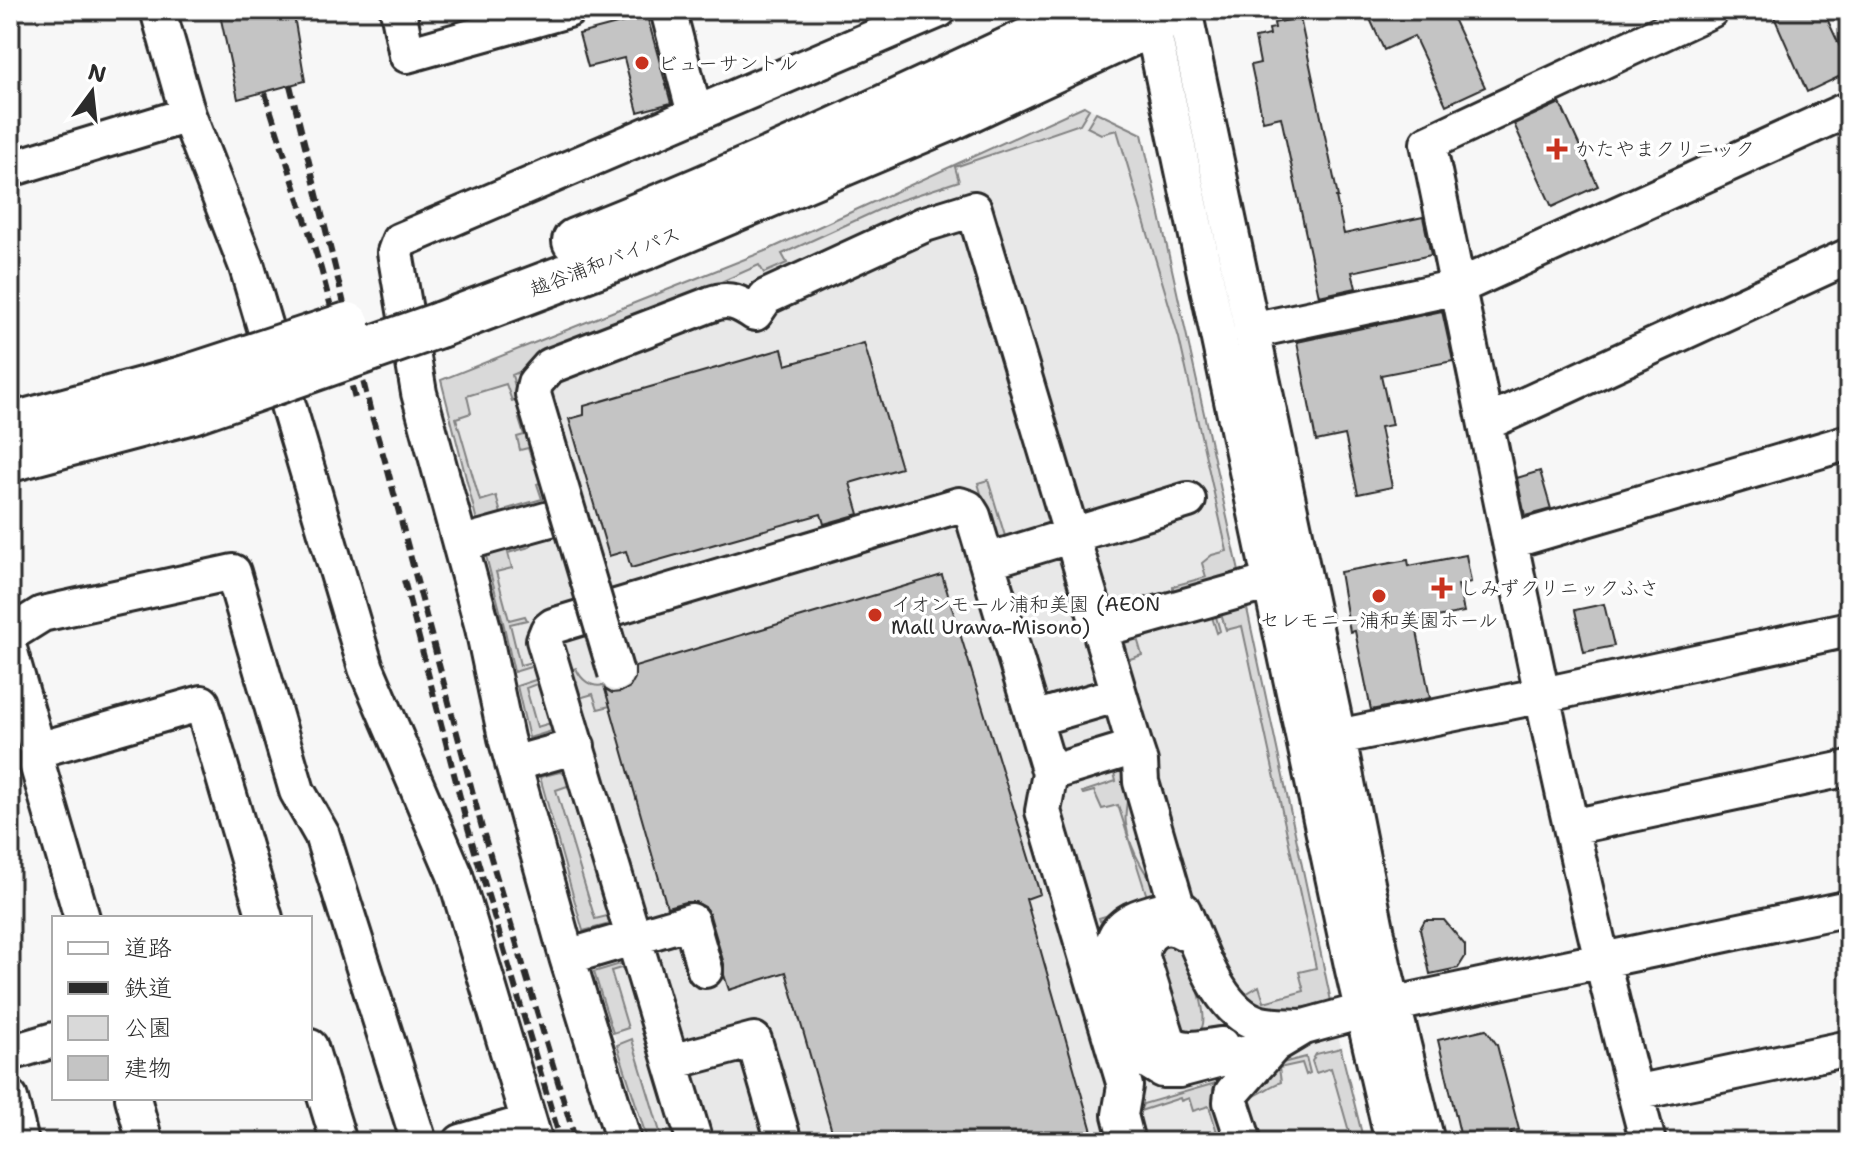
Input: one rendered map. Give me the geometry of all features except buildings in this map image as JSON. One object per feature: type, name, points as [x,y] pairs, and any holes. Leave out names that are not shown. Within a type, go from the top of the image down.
[{"type":"highway","name":"越谷浦和バイパス","points":[[435,311],[1094,10]]},
{"type":"highway","name":"越谷浦和バイパス","points":[[10,459],[435,311],[645,247],[948,119],[1166,13]]},
{"type":"highway","name":"越谷浦和バイパス","points":[[10,426],[187,395]]},
{"type":"street","points":[[158,10],[188,115],[247,267],[366,668],[455,875],[532,1132],[461,1142]]},
{"type":"street","points":[[398,10],[407,55],[568,10]]},
{"type":"street","points":[[668,10],[695,114]]},
{"type":"street","points":[[624,1142],[567,957],[506,738],[483,628],[419,393],[395,252],[399,241],[939,10]]},
{"type":"street","points":[[1648,1142],[1601,960],[1571,827],[1428,143],[1711,10]]},
{"type":"street","points":[[1166,13],[1251,331],[1338,737],[1383,964],[1377,1008],[1393,1142]]},
{"type":"street","points":[[1166,13],[1270,582],[1377,1008],[1427,1142]]},
{"type":"street","points":[[1251,331],[1458,287],[1849,109]]},
{"type":"street","points":[[10,169],[188,115]]},
{"type":"street","points":[[616,673],[533,394],[535,383],[550,366],[720,300],[732,300],[755,313],[766,297],[925,224],[974,209],[1140,762],[1141,782],[1177,906],[1183,910],[1215,983],[1240,1016],[1261,1024],[1304,1027]]},
{"type":"street","points":[[1486,423],[1849,256]]},
{"type":"street","points":[[1511,541],[1849,442]]},
{"type":"street","points":[[987,561],[1188,500]]},
{"type":"street","points":[[695,1142],[544,640],[548,630],[959,505],[968,508],[973,516],[1050,773],[1043,811],[1125,1086],[1120,1115],[1127,1142]]},
{"type":"street","points":[[460,544],[568,514]]},
{"type":"street","points":[[10,634],[42,614],[233,572],[297,791],[322,835],[419,1142]]},
{"type":"street","points":[[1100,630],[1270,582]]},
{"type":"street","points":[[1338,737],[1849,629]]},
{"type":"street","points":[[10,652],[38,750],[38,767],[81,916]]},
{"type":"street","points":[[1034,719],[1119,694]]},
{"type":"street","points":[[38,750],[202,703],[264,916]]},
{"type":"street","points":[[513,764],[577,746]]},
{"type":"street","points":[[1050,773],[1135,747]]},
{"type":"street","points":[[1571,827],[1849,768]]},
{"type":"street","points":[[1177,906],[1130,920],[1121,926],[1113,944],[1144,1050],[1149,1062],[1162,1070],[1179,1070],[1274,1045],[1304,1027],[1377,1008],[1849,908]]},
{"type":"street","points":[[567,957],[691,921],[705,970]]},
{"type":"street","points":[[1201,950],[1181,929],[1171,927],[1153,932],[1142,947],[1142,957],[1168,1040],[1172,1045],[1186,1049],[1274,1045]]},
{"type":"street","points":[[671,1062],[754,1040],[784,1142]]},
{"type":"street","points":[[10,1053],[52,1041]]},
{"type":"street","points":[[1244,1142],[1231,1102],[1232,1093],[1274,1045]]},
{"type":"street","points":[[1635,1093],[1849,1048]]},
{"type":"street","points":[[312,1054],[339,1142]]},
{"type":"street","points":[[10,1098],[21,1142]]},
{"type":"street","points":[[134,1100],[145,1142]]},
{"type":"shaded area","name":"イオンモール浦和美園 (AEON Mall Urawa-Misono)","points":[[1084,106],[1142,134],[1343,1058],[1364,1142],[648,1142],[594,971],[524,719],[504,626],[441,380],[770,249]]},
{"type":"green space","points":[[1084,106],[1089,109],[1080,124],[955,167],[959,181],[898,201],[782,254],[787,263],[764,273],[759,265],[512,375],[518,398],[512,401],[506,384],[467,396],[471,413],[456,418],[480,501],[496,496],[502,517],[478,525],[441,380],[770,249]]},
{"type":"green space","points":[[1096,112],[1142,134],[1240,576],[1213,585],[1206,582],[1185,588],[1180,594],[1110,615],[1109,609],[1206,577],[1202,563],[1212,555],[1227,551],[1179,338],[1117,130],[1101,134],[1087,127]]},
{"type":"green space","points":[[523,418],[536,461],[533,463],[528,448],[520,450],[517,437],[524,435],[519,419]]},
{"type":"green space","points":[[988,480],[1008,546],[997,549],[978,483]]},
{"type":"green space","points":[[543,482],[548,500],[544,505],[509,515],[507,509],[542,499],[537,484]]},
{"type":"green space","points":[[557,535],[508,553],[512,568],[496,572],[509,620],[525,616],[527,620],[510,624],[520,665],[536,661],[537,665],[514,672],[485,552]]},
{"type":"green space","points":[[1246,604],[1331,1001],[1297,1009],[1264,1007],[1244,995],[1259,986],[1264,1002],[1304,991],[1299,972],[1316,968],[1242,626],[1226,630],[1220,611]]},
{"type":"green space","points":[[1215,613],[1220,631],[1217,633],[1212,617],[1137,638],[1142,655],[1124,661],[1118,642]]},
{"type":"green space","points":[[576,668],[587,682],[604,685],[610,706],[598,709],[593,694],[576,699],[568,671]]},
{"type":"green space","points":[[541,678],[542,682],[526,688],[537,727],[554,722],[555,726],[552,731],[529,738],[517,686]]},
{"type":"green space","points":[[1112,765],[1126,774],[1128,835],[1157,892],[1150,906],[1100,921],[1099,918],[1149,903],[1118,805],[1102,809],[1094,791],[1082,792],[1116,781]]},
{"type":"green space","points":[[560,772],[568,774],[576,783],[556,790],[595,919],[615,914],[610,924],[583,931],[540,777]]},
{"type":"green space","points":[[1171,942],[1186,952],[1199,993],[1203,1026],[1195,1033],[1181,1035],[1152,957],[1158,947]]},
{"type":"green space","points":[[627,962],[631,965],[611,971],[628,1028],[613,1033],[594,972]]},
{"type":"green space","points":[[632,1039],[663,1142],[648,1142],[617,1045]]},
{"type":"green space","points":[[1341,1048],[1364,1142],[1352,1142],[1331,1068],[1316,1073],[1312,1061],[1316,1054]]},
{"type":"green space","points":[[1306,1057],[1310,1073],[1306,1075],[1302,1063],[1279,1068],[1281,1082],[1249,1098],[1278,1064]]},
{"type":"green space","points":[[1230,1079],[1224,1124],[1221,1126],[1225,1139],[1230,1142],[1220,1142],[1209,1106],[1193,1111],[1189,1098],[1140,1111],[1143,1104]]},
{"type":"railway","points":[[290,85],[371,413],[482,828],[576,1142]]},
{"type":"railway","points":[[265,93],[321,269],[356,402]]},
{"type":"railway","points":[[404,580],[468,828],[561,1142]]},
{"type":"place","name":"ビューサントル","points":[[642,63]]},
{"type":"place","name":"かたやまクリニック","points":[[1557,149]]},
{"type":"place","name":"しみずクリニックふさ","points":[[1442,588]]},
{"type":"place","name":"セレモニー浦和美園ホール","points":[[1379,596]]},
{"type":"place","name":"イオンモール浦和美園 (AEON Mall Urawa-Misono)","points":[[875,615]]}]
